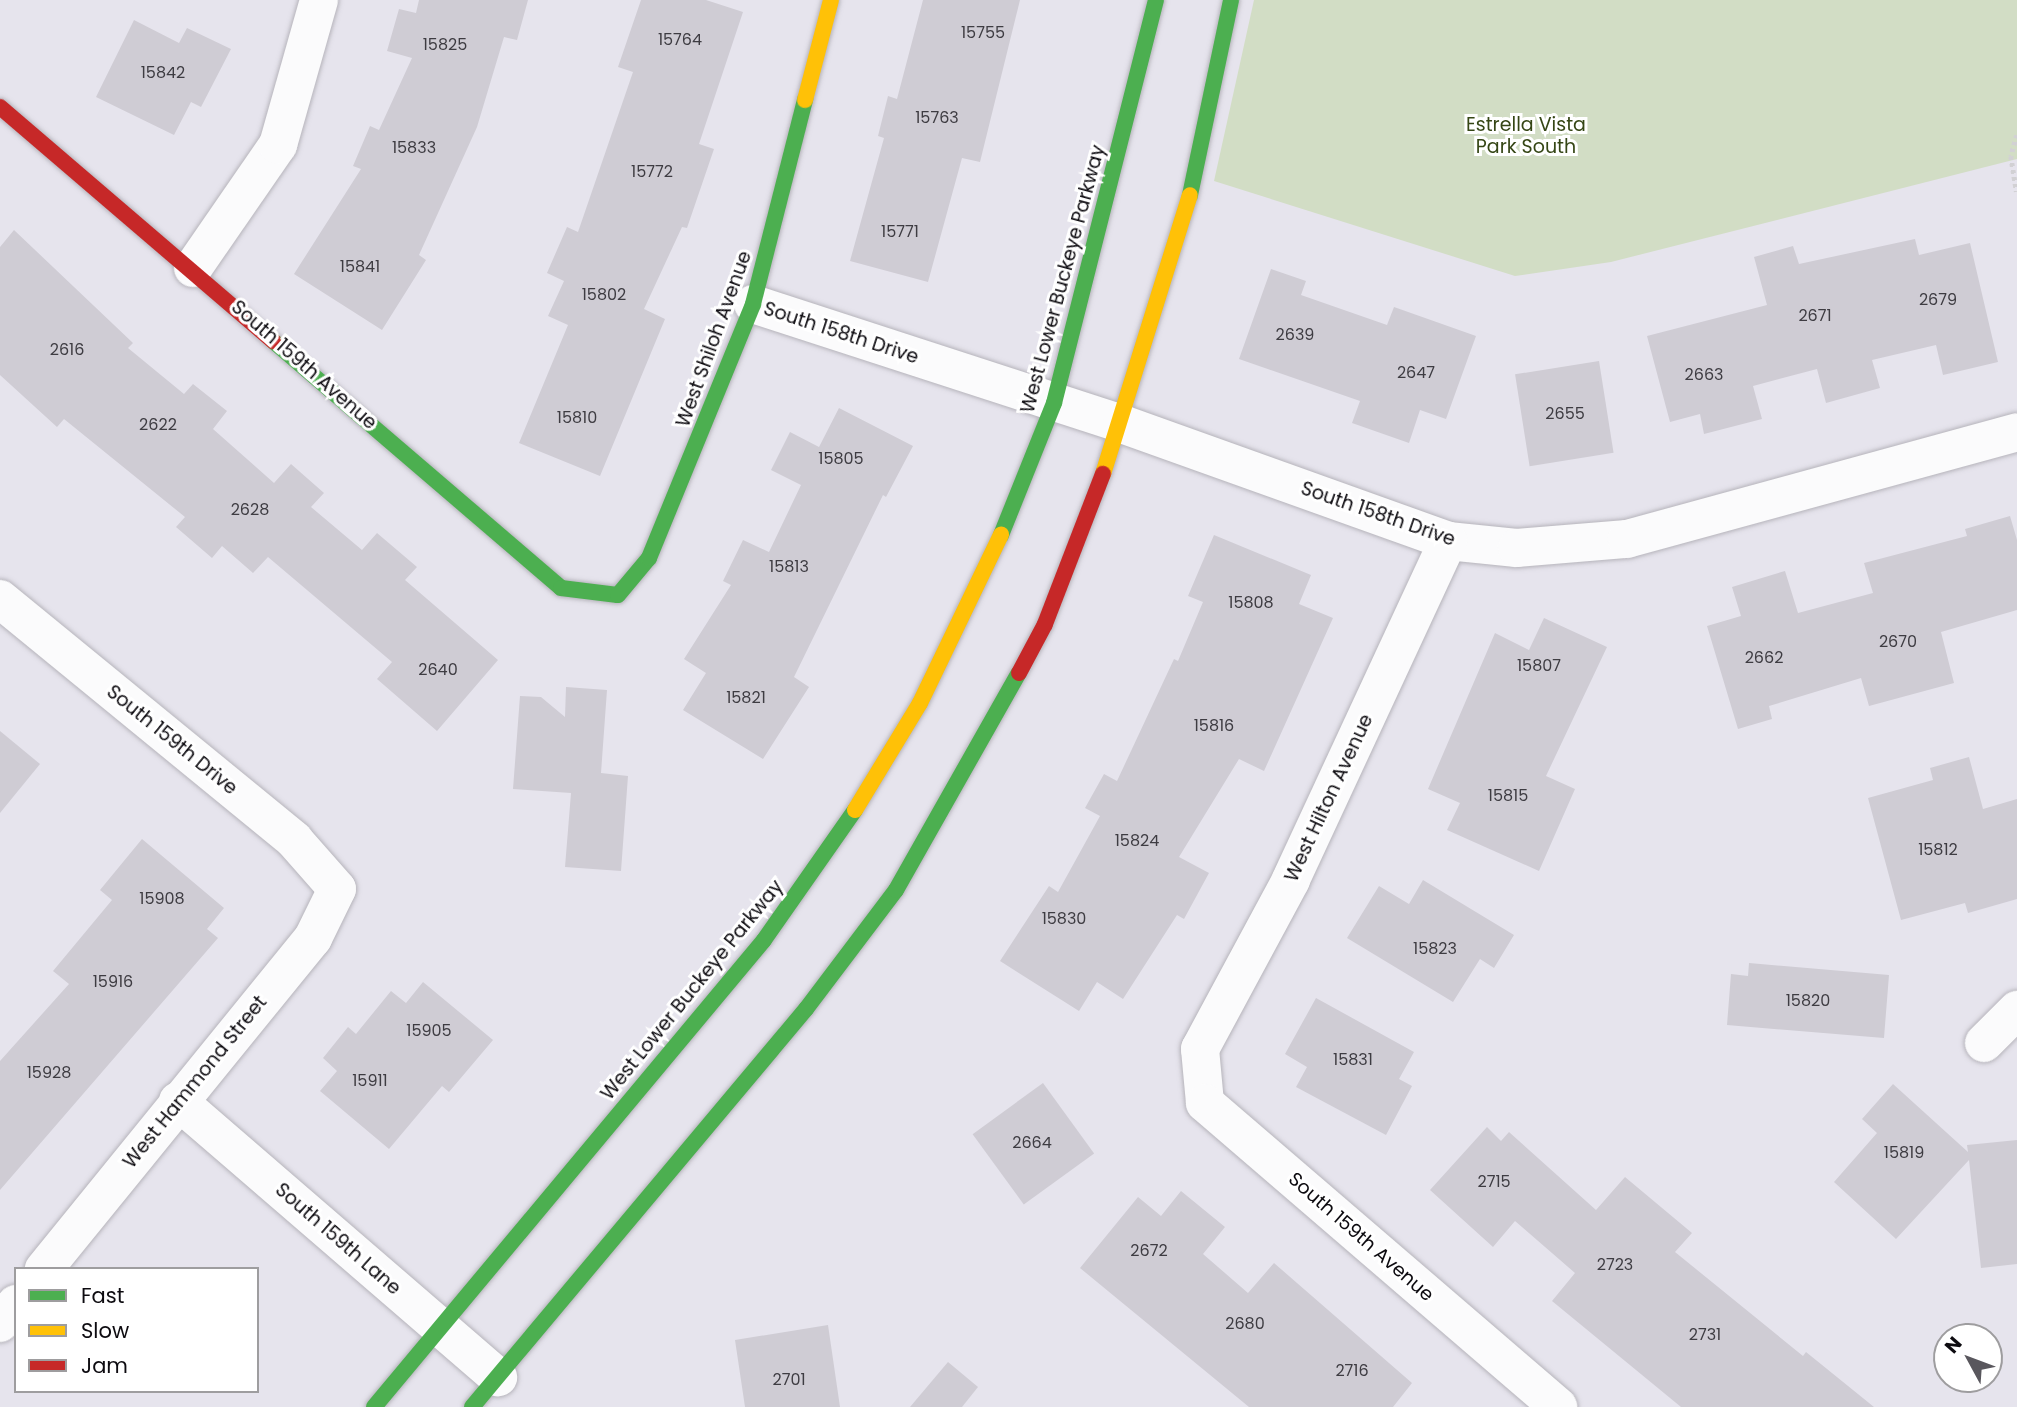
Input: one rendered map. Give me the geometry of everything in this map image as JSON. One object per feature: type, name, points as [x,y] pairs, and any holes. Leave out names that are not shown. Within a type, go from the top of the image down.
[{"type":"main road","name":"West Shiloh Avenue","points":[[618,595],[649,558],[753,304],[831,0]]},
{"type":"main road","name":"West Lower Buckeye Parkway","points":[[374,1407],[764,940],[872,785],[964,617],[1054,403],[1156,0]]},
{"type":"main road","points":[[472,1407],[806,1009],[896,890],[979,749],[1045,624],[1122,424],[1183,228],[1231,0]]},
{"type":"main road","name":"South 159th Avenue","points":[[0,107],[193,268],[561,588],[618,595]]},
{"type":"street","points":[[193,268],[278,145],[319,0]]},
{"type":"street","name":"South 158th Drive","points":[[753,304],[1122,424],[1448,541],[1517,548],[1627,539],[2017,432]]},
{"type":"street","name":"West Hilton Avenue","points":[[1200,1049],[1291,880],[1448,541]]},
{"type":"street","name":"South 159th Drive","points":[[0,598],[294,840],[337,889]]},
{"type":"street","name":"West Hammond Street","points":[[46,1267],[313,938],[337,889]]},
{"type":"street","points":[[1984,1042],[2017,1010]]},
{"type":"street","name":"South 159th Avenue","points":[[1200,1049],[1205,1103],[1558,1407]]},
{"type":"street","name":"South 159th Lane","points":[[178,1101],[498,1377]]},
{"type":"street","points":[[0,1323],[14,1306]]},
{"type":"path","points":[[2017,135],[2011,156],[2017,192]]},
{"type":"green space","name":"Estrella Vista Park South","points":[[1254,0],[2017,0],[2017,159],[1611,262],[1515,276],[1214,181]]},
{"type":"building","points":[[419,0],[528,0],[517,40],[504,37],[477,127],[419,255],[426,260],[382,330],[294,274],[361,169],[353,166],[370,126],[379,130],[412,58],[387,51],[399,9],[416,13]]},
{"type":"building","points":[[641,0],[706,0],[743,12],[699,144],[714,149],[687,228],[682,227],[644,309],[665,319],[600,476],[519,443],[568,325],[548,316],[564,281],[547,273],[567,227],[578,232],[633,72],[618,67]]},
{"type":"building","points":[[923,0],[1020,0],[980,162],[962,158],[928,282],[850,261],[884,138],[878,136],[888,96],[897,99]]},
{"type":"building","points":[[134,20],[179,43],[187,28],[231,49],[201,107],[191,102],[174,135],[96,97]]},
{"type":"building","points":[[14,230],[133,343],[128,348],[184,394],[193,384],[227,411],[213,429],[274,483],[291,464],[324,493],[311,507],[362,550],[377,533],[417,567],[405,580],[498,660],[437,731],[377,679],[392,662],[268,557],[253,573],[222,546],[212,558],[176,527],[185,517],[64,419],[57,427],[0,375],[0,247]]},
{"type":"building","points":[[1915,239],[1919,255],[1970,243],[1998,362],[1943,375],[1936,345],[1872,360],[1880,388],[1826,403],[1817,369],[1753,386],[1762,419],[1704,434],[1700,414],[1670,422],[1647,336],[1767,305],[1754,257],[1793,246],[1799,264]]},
{"type":"building","points":[[1271,269],[1306,281],[1301,295],[1387,325],[1394,307],[1476,336],[1446,419],[1420,410],[1409,443],[1352,423],[1360,401],[1239,359]]},
{"type":"building","points":[[1599,361],[1614,453],[1530,466],[1515,374]]},
{"type":"building","points":[[839,408],[913,446],[886,497],[883,495],[794,677],[809,687],[763,759],[683,710],[706,673],[684,659],[731,585],[723,581],[743,540],[769,552],[801,485],[771,470],[790,432],[819,447]]},
{"type":"building","points":[[2010,516],[2017,540],[2017,610],[1941,632],[1954,683],[1869,706],[1861,678],[1769,706],[1772,719],[1738,729],[1707,626],[1741,616],[1732,587],[1785,571],[1798,613],[1873,593],[1864,563],[1967,536],[1965,529]]},
{"type":"building","points":[[1214,535],[1311,575],[1299,604],[1333,618],[1264,771],[1239,759],[1179,857],[1209,873],[1184,919],[1177,915],[1123,999],[1097,982],[1079,1011],[1000,961],[1049,886],[1058,892],[1100,816],[1085,808],[1104,774],[1117,781],[1174,659],[1178,661],[1203,602],[1188,596]]},
{"type":"building","points":[[1544,618],[1607,647],[1546,776],[1575,789],[1539,871],[1447,830],[1460,803],[1428,789],[1495,633],[1529,650]]},
{"type":"building","points":[[566,687],[607,690],[601,773],[628,776],[621,871],[565,867],[571,793],[513,789],[520,696],[541,697],[565,717]]},
{"type":"building","points":[[0,731],[40,764],[0,813]]},
{"type":"building","points":[[1969,757],[1983,809],[2017,799],[2017,899],[1968,913],[1965,903],[1901,920],[1868,798],[1933,780],[1930,768]]},
{"type":"building","points":[[142,839],[224,908],[207,929],[218,938],[0,1190],[0,1061],[69,984],[53,971],[112,900],[100,890]]},
{"type":"building","points":[[1423,880],[1514,935],[1494,968],[1480,959],[1453,1002],[1347,938],[1379,886],[1409,904]]},
{"type":"building","points":[[1749,963],[1889,975],[1884,1038],[1727,1025],[1731,974],[1748,976]]},
{"type":"building","points":[[423,982],[493,1040],[449,1092],[442,1086],[389,1149],[320,1091],[337,1071],[323,1058],[348,1027],[356,1034],[391,991],[406,1003]]},
{"type":"building","points":[[1316,998],[1414,1052],[1399,1079],[1412,1086],[1386,1135],[1296,1087],[1307,1067],[1285,1054]]},
{"type":"building","points":[[1043,1083],[1094,1153],[1024,1205],[973,1134]]},
{"type":"building","points":[[1893,1084],[1968,1152],[1967,1145],[2017,1140],[2017,1264],[1981,1268],[1969,1160],[1896,1239],[1834,1182],[1877,1133],[1862,1119]]},
{"type":"building","points":[[1487,1127],[1501,1141],[1509,1132],[1596,1210],[1625,1177],[1692,1233],[1675,1252],[1803,1356],[1806,1352],[1874,1407],[1681,1407],[1552,1301],[1575,1273],[1515,1221],[1493,1247],[1430,1190]]},
{"type":"building","points":[[1181,1191],[1225,1227],[1203,1254],[1248,1293],[1274,1263],[1412,1383],[1393,1407],[1249,1407],[1080,1268],[1138,1197],[1161,1216]]},
{"type":"building","points":[[828,1325],[840,1407],[745,1407],[735,1340]]},
{"type":"building","points":[[948,1362],[978,1387],[962,1407],[910,1407]]},
{"type":"traffic: fast","points":[[1001,535],[1054,403],[1156,0]]},
{"type":"traffic: fast","points":[[1190,195],[1231,0]]},
{"type":"traffic: fast","points":[[273,341],[561,588],[618,595],[649,558],[753,304],[805,100]]},
{"type":"traffic: fast","points":[[472,1407],[806,1009],[896,890],[1019,673]]},
{"type":"traffic: fast","points":[[374,1407],[764,940],[855,810]]},
{"type":"traffic: slow","points":[[805,100],[831,0]]},
{"type":"traffic: slow","points":[[1103,474],[1190,195]]},
{"type":"traffic: slow","points":[[855,810],[920,703],[1001,535]]},
{"type":"traffic: jam","points":[[0,107],[273,341]]},
{"type":"traffic: jam","points":[[1019,673],[1045,624],[1103,474]]}]
